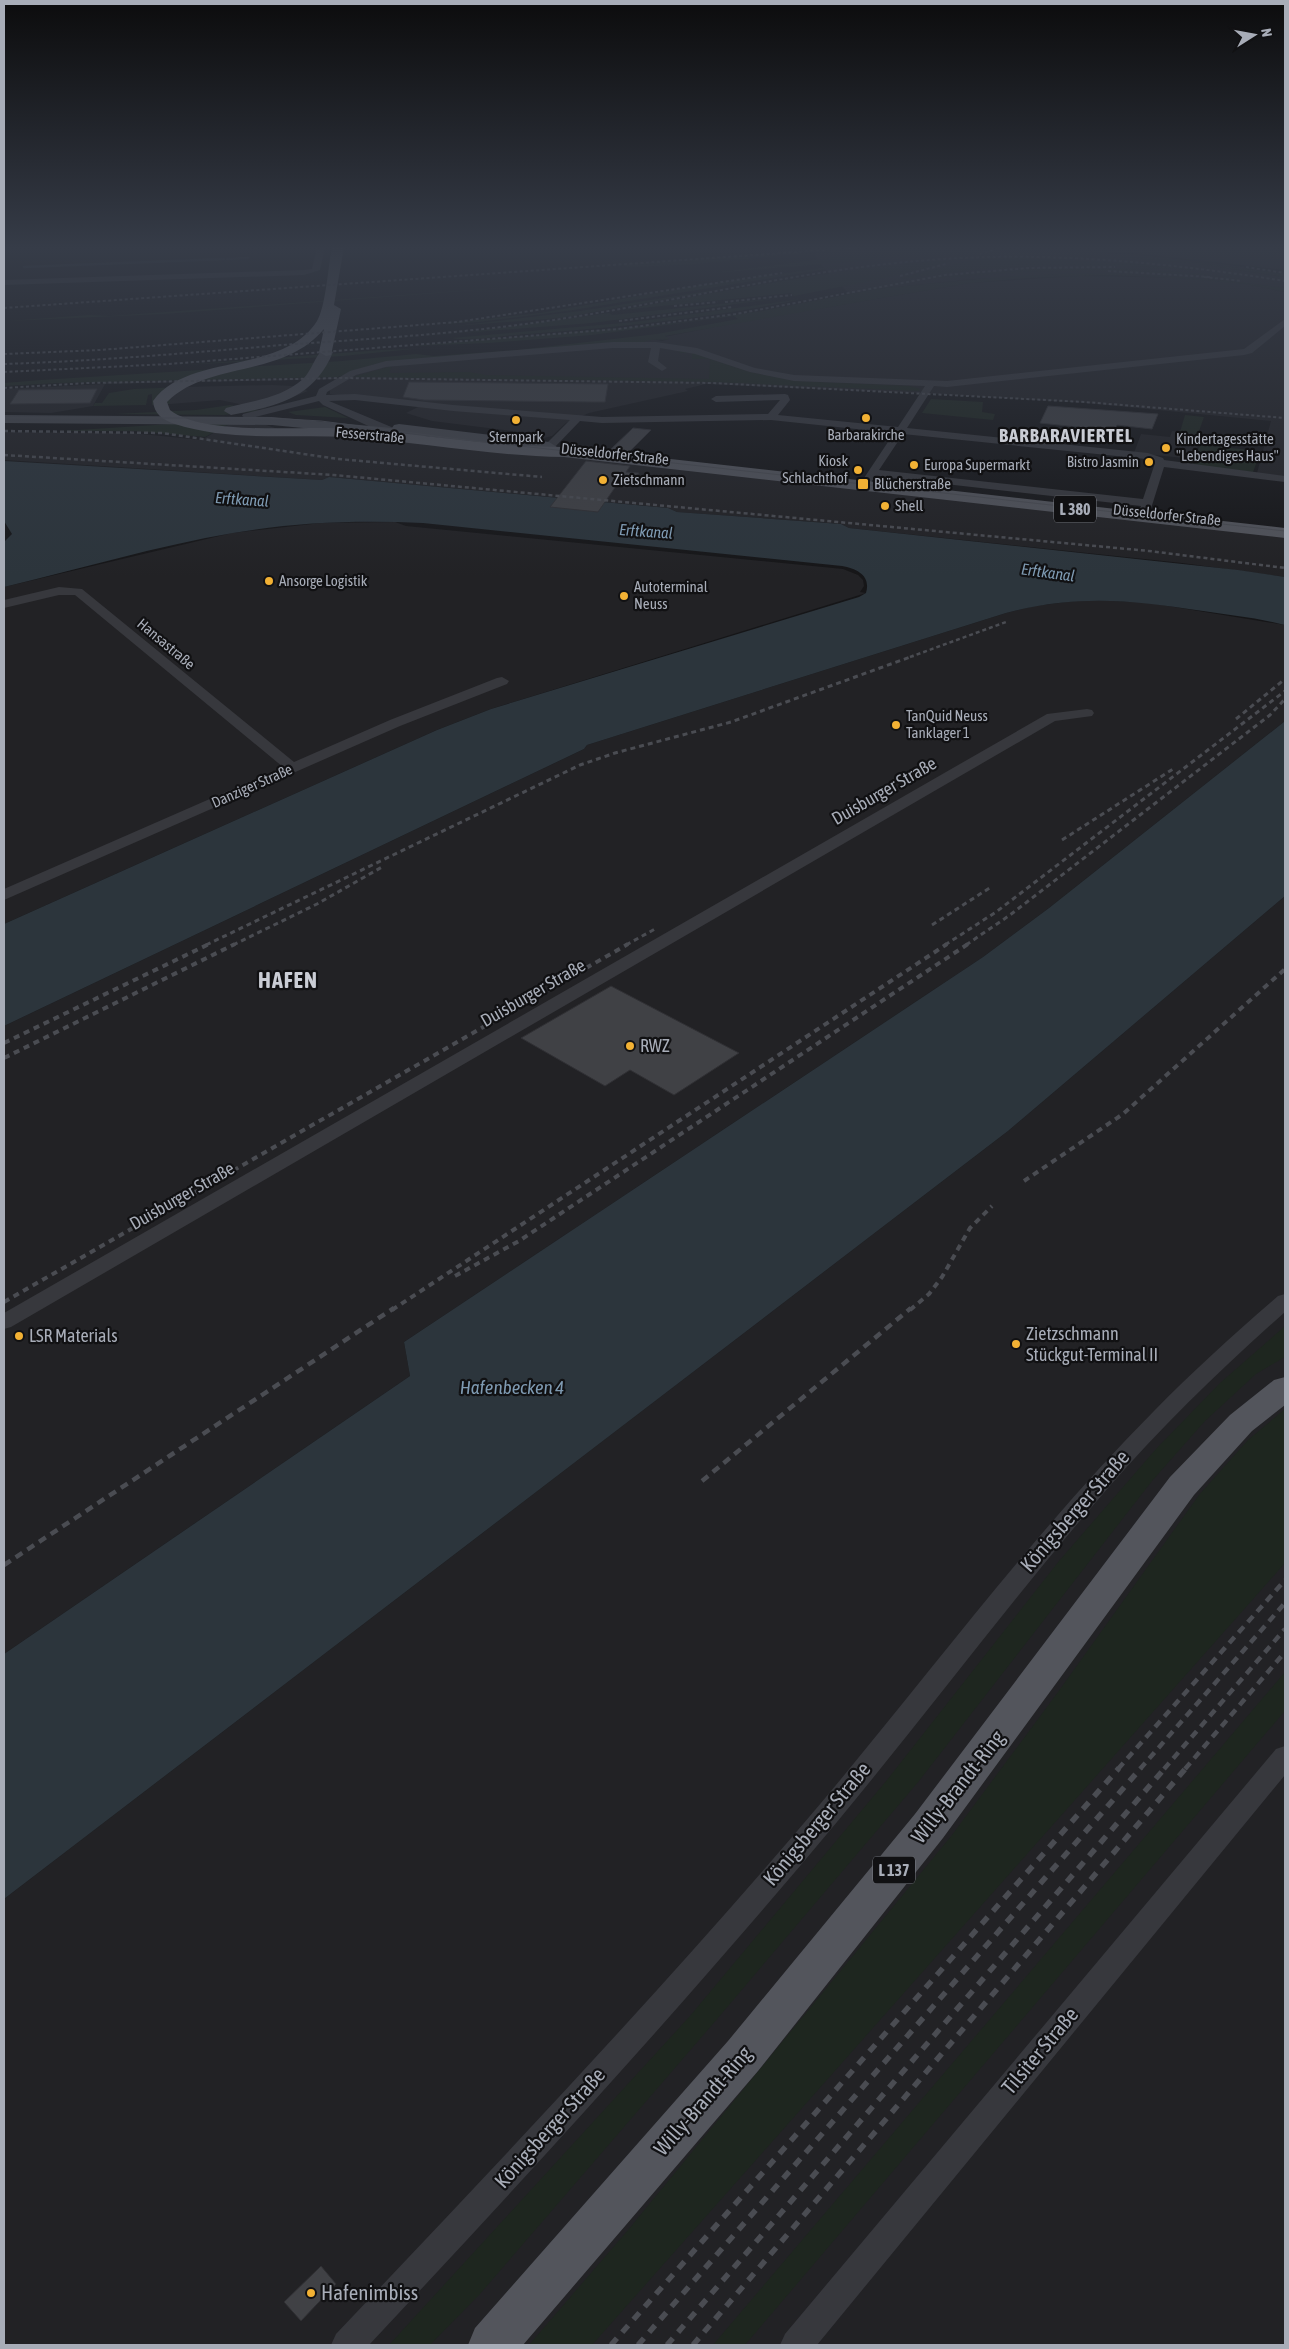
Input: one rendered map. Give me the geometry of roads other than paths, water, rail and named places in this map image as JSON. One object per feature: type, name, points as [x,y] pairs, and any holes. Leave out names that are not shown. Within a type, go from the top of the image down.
[{"type":"main road","name":"Fesserstraße","points":[[274,357],[252,365],[194,380],[174,388],[160,401],[161,409],[178,421],[214,428],[401,436],[514,451],[564,452]]},
{"type":"main road","points":[[40,416],[98,411],[149,411],[212,406],[266,393],[299,376],[315,357]]},
{"type":"main road","points":[[4,425],[56,425],[169,420],[252,407],[279,398],[303,386],[316,374],[324,357]]},
{"type":"main road","name":"Düsseldorfer Straße","points":[[4,417],[203,419],[293,414],[401,436]]},
{"type":"main road","name":"Düsseldorfer Straße","points":[[4,417],[247,416],[293,414],[550,447],[1144,510],[1285,528]]},
{"type":"main road","name":"Düsseldorfer Straße","points":[[564,452],[868,480]]},
{"type":"main road","name":"Düsseldorfer Straße","points":[[1144,510],[1285,532]]},
{"type":"main road","name":"Willy-Brandt-Ring","points":[[492,2345],[743,2056],[929,1826],[1182,1486],[1241,1423],[1285,1388]]},
{"type":"street","points":[[401,436],[326,403],[322,391],[342,378],[361,370],[386,364],[474,357]]},
{"type":"street","points":[[654,357],[653,362],[662,368]]},
{"type":"street","points":[[716,357],[753,370],[794,378],[934,384],[1199,357]]},
{"type":"street","points":[[868,480],[934,384],[937,377],[926,371]]},
{"type":"street","points":[[293,414],[325,398],[356,397],[444,408],[578,418],[638,421],[771,418],[1148,456],[1159,460],[1160,464],[1144,510]]},
{"type":"street","points":[[716,399],[785,397],[785,400],[771,418]]},
{"type":"street","points":[[550,447],[578,418]]},
{"type":"street","points":[[1160,464],[1285,479]]},
{"type":"street","name":"Hansastraße","points":[[4,604],[59,590],[79,592],[293,768]]},
{"type":"street","name":"Danziger Straße","points":[[4,895],[395,723],[502,681]]},
{"type":"street","name":"Duisburger Straße","points":[[4,1322],[1052,717],[1087,713]]},
{"type":"street","name":"Königsberger Straße","points":[[347,2345],[514,2168],[696,1968],[830,1811],[1043,1546],[1147,1429],[1242,1337],[1285,1301]]},
{"type":"street","name":"Tilsiter Straße","points":[[796,2345],[1285,1757]]},
{"type":"water","name":"Erftkanal","points":[[4,461],[322,480],[329,477],[668,508],[677,512],[841,524],[849,528],[1238,570],[1285,577],[1285,625],[1177,607],[1128,602],[1081,601],[1057,603],[1006,613],[587,745],[584,749],[4,1026],[4,924],[437,730],[491,709],[859,597],[866,593],[867,582],[858,571],[842,566],[423,523],[375,522],[304,524],[257,529],[204,538],[4,587],[4,542],[12,534],[4,521]]},
{"type":"water","name":"Hafenbecken 4","points":[[1285,721],[1285,896],[1008,1131],[4,1899],[4,1654],[410,1376],[404,1342],[983,957],[1049,908]]},
{"type":"tram line","points":[[4,418],[270,418],[321,421],[466,440],[1285,531]]},
{"type":"railway","points":[[4,364],[134,357]]},
{"type":"railway","points":[[4,372],[169,364],[264,357]]},
{"type":"railway","points":[[4,388],[88,383],[343,378],[712,383],[1085,402],[1285,418]]},
{"type":"railway","points":[[4,431],[162,433],[338,459],[542,477]]},
{"type":"railway","points":[[4,455],[334,475],[1149,551],[1285,568]]},
{"type":"railway","points":[[910,657],[1006,622]]},
{"type":"railway","points":[[206,945],[580,765],[615,753],[731,722],[913,656]]},
{"type":"railway","points":[[1236,719],[1285,679]]},
{"type":"railway","points":[[945,945],[996,912],[1285,691]]},
{"type":"railway","points":[[966,945],[1010,915],[1270,715],[1285,699]]},
{"type":"railway","points":[[1062,840],[1173,769]]},
{"type":"railway","points":[[233,945],[317,904],[382,867]]},
{"type":"railway","points":[[932,925],[991,887]]},
{"type":"railway","points":[[626,945],[655,929]]},
{"type":"railway","points":[[4,1043],[209,944]]},
{"type":"railway","points":[[4,1058],[235,944]]},
{"type":"railway","points":[[4,1302],[628,944]]},
{"type":"railway","points":[[392,1310],[947,944]]},
{"type":"railway","points":[[455,1276],[519,1241],[968,944]]},
{"type":"railway","points":[[1024,1181],[1123,1114],[1285,969]]},
{"type":"railway","points":[[910,1310],[929,1294],[942,1277],[970,1228],[992,1206]]},
{"type":"railway","points":[[4,1565],[394,1308]]},
{"type":"railway","points":[[702,1481],[911,1308]]},
{"type":"railway","points":[[1118,1769],[1285,1580]]},
{"type":"railway","points":[[1140,1769],[1285,1603]]},
{"type":"railway","points":[[1164,1769],[1285,1629]]},
{"type":"railway","points":[[1185,1769],[1285,1652]]},
{"type":"railway","points":[[611,2345],[1119,1768]]},
{"type":"railway","points":[[638,2345],[1141,1768]]},
{"type":"railway","points":[[667,2345],[1165,1768]]},
{"type":"railway","points":[[693,2345],[1186,1768]]},
{"type":"place","name":"Barbarakirche","points":[[866,418]]},
{"type":"place","name":"Sternpark","points":[[516,420]]},
{"type":"place","name":"Kindertagesstätte \"Lebendiges Haus\"","points":[[1166,448]]},
{"type":"place","name":"Bistro Jasmin","points":[[1149,462]]},
{"type":"place","name":"Europa Supermarkt","points":[[914,465]]},
{"type":"place","name":"Kiosk Schlachthof","points":[[858,470]]},
{"type":"place","name":"Zietschmann","points":[[603,480]]},
{"type":"place","name":"Blücherstraße","points":[[863,484]]},
{"type":"place","name":"Shell","points":[[885,506]]},
{"type":"place","name":"Ansorge Logistik","points":[[269,581]]},
{"type":"place","name":"Autoterminal Neuss","points":[[624,596]]},
{"type":"place","name":"TanQuid Neuss Tanklager 1","points":[[896,725]]},
{"type":"place","name":"RWZ","points":[[630,1046]]},
{"type":"place","name":"LSR Materials","points":[[19,1336]]},
{"type":"place","name":"Zietzschmann Stückgut-Terminal II","points":[[1016,1344]]},
{"type":"place","name":"Hafenimbiss","points":[[311,2293]]},
{"type":"district","name":"BARBARAVIERTEL","points":[[1066,435]]},
{"type":"district","name":"HAFEN","points":[[288,980]]}]
